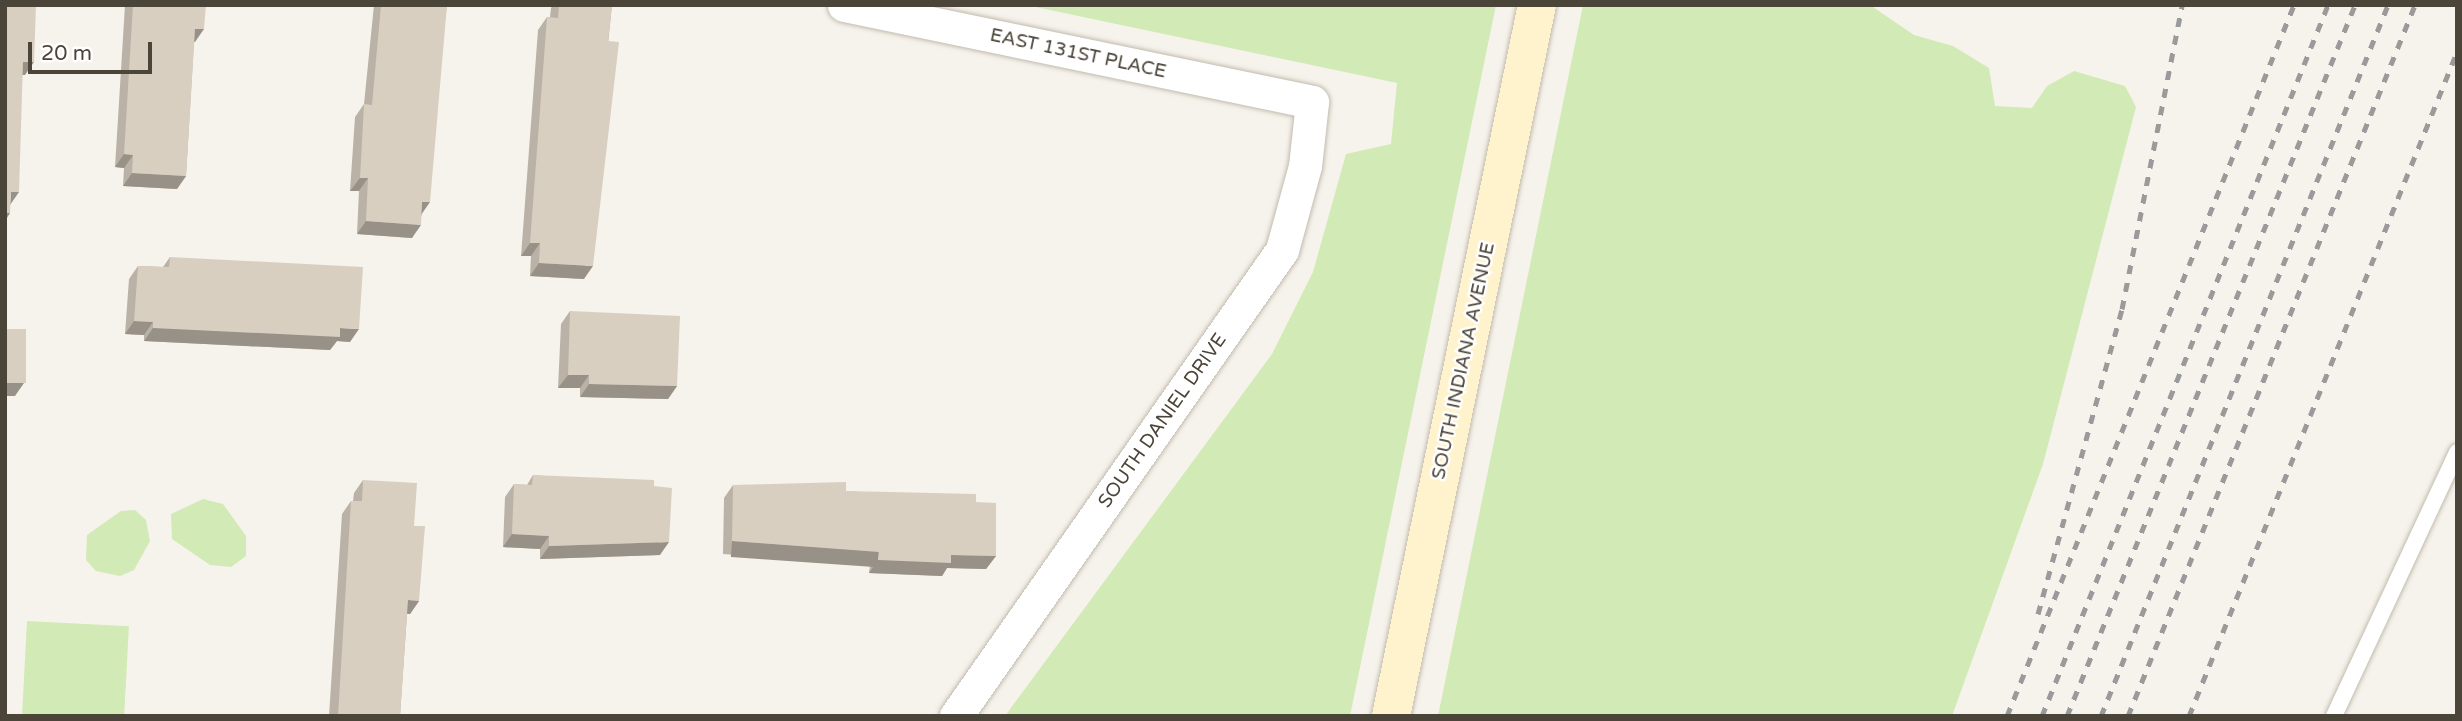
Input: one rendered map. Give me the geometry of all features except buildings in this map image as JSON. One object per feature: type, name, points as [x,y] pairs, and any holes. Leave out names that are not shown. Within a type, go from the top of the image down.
[{"type":"main road","name":"SOUTH INDIANA AVENUE","points":[[1391,716],[1537,5]]},
{"type":"street","name":"EAST 131ST PLACE","points":[[844,5],[1312,102]]},
{"type":"street","name":"SOUTH DANIEL DRIVE","points":[[956,716],[1282,250],[1306,166],[1312,102]]},
{"type":"lane","points":[[2334,716],[2457,452]]},
{"type":"green space","points":[[1026,5],[1496,5],[1350,716],[1005,716],[1272,354],[1313,272],[1346,154],[1391,144],[1397,83]]},
{"type":"green space","points":[[1583,5],[1870,5],[1914,35],[1953,46],[1989,68],[1995,106],[2032,108],[2047,86],[2074,71],[2125,86],[2136,107],[2043,464],[1952,716],[1438,716]]},
{"type":"green space","points":[[203,499],[223,504],[246,536],[246,556],[231,567],[210,565],[172,539],[171,514]]},
{"type":"green space","points":[[135,510],[146,520],[150,541],[134,570],[120,576],[96,571],[86,560],[87,535],[121,511]]},
{"type":"green space","points":[[27,621],[129,626],[124,716],[22,716]]},
{"type":"railway","points":[[2038,614],[2122,309],[2182,5]]},
{"type":"railway","points":[[2007,716],[2294,5]]},
{"type":"railway","points":[[2042,716],[2328,5]]},
{"type":"railway","points":[[2067,716],[2355,5]]},
{"type":"railway","points":[[2101,716],[2388,5]]},
{"type":"railway","points":[[2128,716],[2415,5]]},
{"type":"railway","points":[[2189,716],[2457,52]]}]
